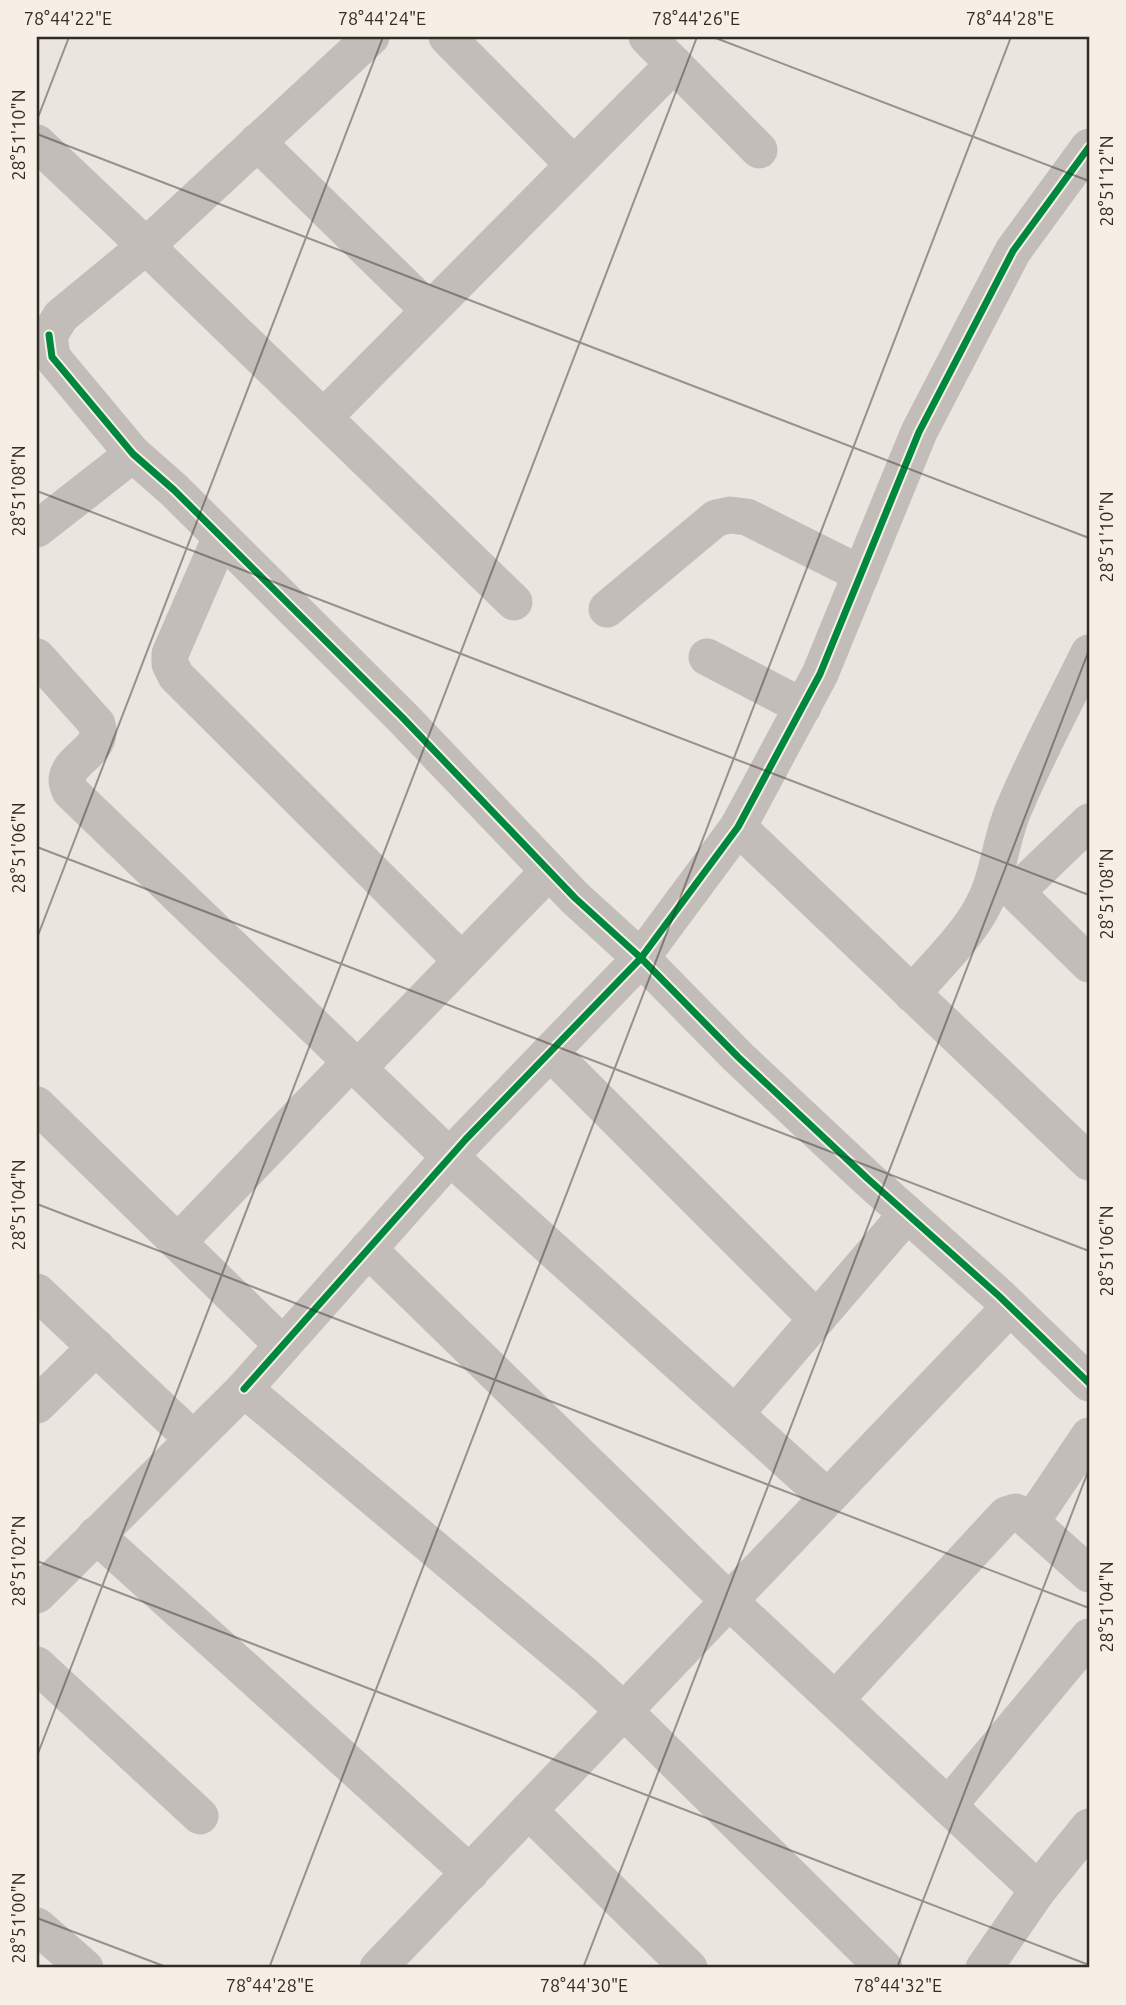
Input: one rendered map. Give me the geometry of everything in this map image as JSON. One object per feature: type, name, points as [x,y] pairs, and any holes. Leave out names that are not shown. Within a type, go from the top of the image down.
[{"type":"street","points":[[371,37],[146,246],[61,316],[43,339],[52,357],[134,454],[402,716],[575,898],[641,958],[748,1066],[1089,1383]]},
{"type":"street","points":[[447,37],[574,165]]},
{"type":"street","points":[[647,37],[759,150]]},
{"type":"street","points":[[324,417],[674,64]]},
{"type":"street","points":[[257,142],[429,310]]},
{"type":"street","points":[[37,143],[514,602]]},
{"type":"street","points":[[37,1595],[244,1389],[450,1157],[641,958],[738,827],[820,674],[919,432],[1013,251],[1089,146]]},
{"type":"street","points":[[37,529],[134,454]]},
{"type":"street","points":[[607,610],[716,518],[730,515],[747,517],[861,574]]},
{"type":"street","points":[[221,537],[170,654],[170,664],[176,676],[462,961]]},
{"type":"street","points":[[1089,653],[1014,807],[1004,835],[1006,883],[1089,964]]},
{"type":"street","points":[[37,657],[97,724],[100,733],[95,743],[70,771],[67,780],[70,792],[450,1157],[827,1497]]},
{"type":"street","points":[[707,657],[803,707]]},
{"type":"street","points":[[912,994],[1006,883],[1089,822]]},
{"type":"street","points":[[738,827],[1089,1162]]},
{"type":"street","points":[[178,1242],[462,961],[549,871]]},
{"type":"street","points":[[550,1052],[817,1319]]},
{"type":"street","points":[[37,1105],[282,1345]]},
{"type":"street","points":[[735,1414],[907,1214]]},
{"type":"street","points":[[368,1249],[729,1601],[1038,1889]]},
{"type":"street","points":[[37,1293],[193,1439]]},
{"type":"street","points":[[378,1968],[1010,1307]]},
{"type":"street","points":[[37,1405],[96,1348]]},
{"type":"street","points":[[244,1389],[625,1712],[884,1968]]},
{"type":"street","points":[[1031,1522],[1089,1436]]},
{"type":"street","points":[[835,1700],[1006,1515],[1016,1512],[1031,1522],[1089,1574]]},
{"type":"street","points":[[96,1535],[470,1873]]},
{"type":"street","points":[[948,1806],[1089,1637]]},
{"type":"street","points":[[37,1665],[200,1816]]},
{"type":"street","points":[[529,1811],[688,1968]]},
{"type":"street","points":[[984,1968],[1038,1889],[1089,1827]]},
{"type":"street","points":[[37,1926],[85,1968]]},
{"type":"cycle path","points":[[244,1389],[466,1139],[641,958],[738,827],[820,674],[919,432],[1013,251],[1089,147]]},
{"type":"cycle path","points":[[49,335],[52,357],[133,454],[174,490],[402,717],[575,898],[641,958],[738,1057],[868,1179],[999,1296],[1089,1383]]}]
